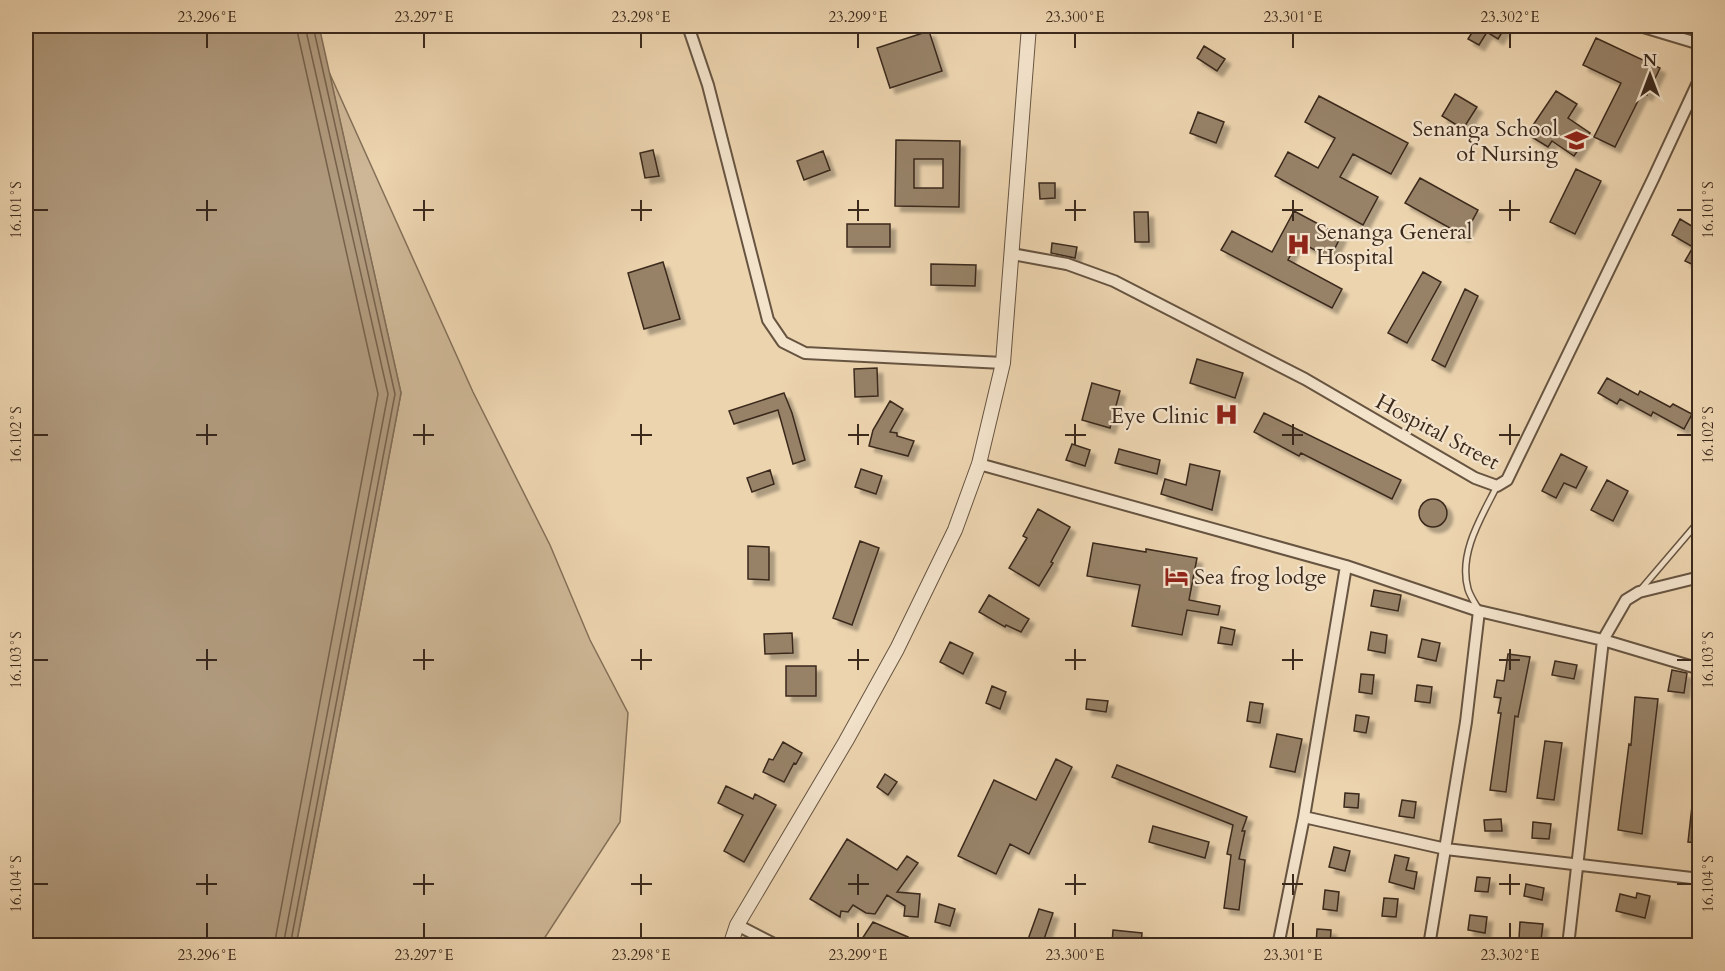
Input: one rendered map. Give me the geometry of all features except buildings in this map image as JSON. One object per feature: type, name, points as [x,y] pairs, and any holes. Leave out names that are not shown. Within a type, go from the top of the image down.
[{"type":"street","points":[[688,26],[708,85],[768,320],[783,342],[805,353],[1003,363]]},
{"type":"street","points":[[730,945],[737,925],[846,741],[897,649],[955,530],[979,464],[1003,363],[1029,26]]},
{"type":"street","points":[[1640,26],[1700,44]]},
{"type":"street","name":"Hospital Street","points":[[1012,254],[1067,264],[1114,281],[1305,379],[1475,478],[1497,486],[1507,480],[1700,78]]},
{"type":"street","points":[[979,464],[1346,566],[1479,611],[1603,640],[1700,669]]},
{"type":"street","points":[[1278,945],[1304,817],[1346,566]]},
{"type":"street","points":[[1568,945],[1603,640],[1626,600],[1639,592],[1700,577]]},
{"type":"street","points":[[1429,945],[1466,722],[1479,611]]},
{"type":"street","points":[[1304,817],[1446,849],[1700,879]]},
{"type":"street","points":[[737,925],[778,945]]},
{"type":"lane","points":[[1479,611],[1468,589],[1467,555],[1477,526],[1497,486]]},
{"type":"lane","points":[[1639,592],[1700,520]]},
{"type":"shaded area","points":[[329,72],[473,392],[550,545],[590,640],[628,713],[620,822],[540,945],[296,946],[401,393]]},
{"type":"water","points":[[26,26],[319,26],[401,393],[296,945],[26,945]]},
{"type":"place","name":"Senanga School of Nursing","points":[[1576,141]]},
{"type":"place","name":"Senanga General Hospital","points":[[1298,244]]},
{"type":"place","name":"Eye Clinic","points":[[1227,415]]},
{"type":"place","name":"Sea frog lodge","points":[[1176,576]]}]
